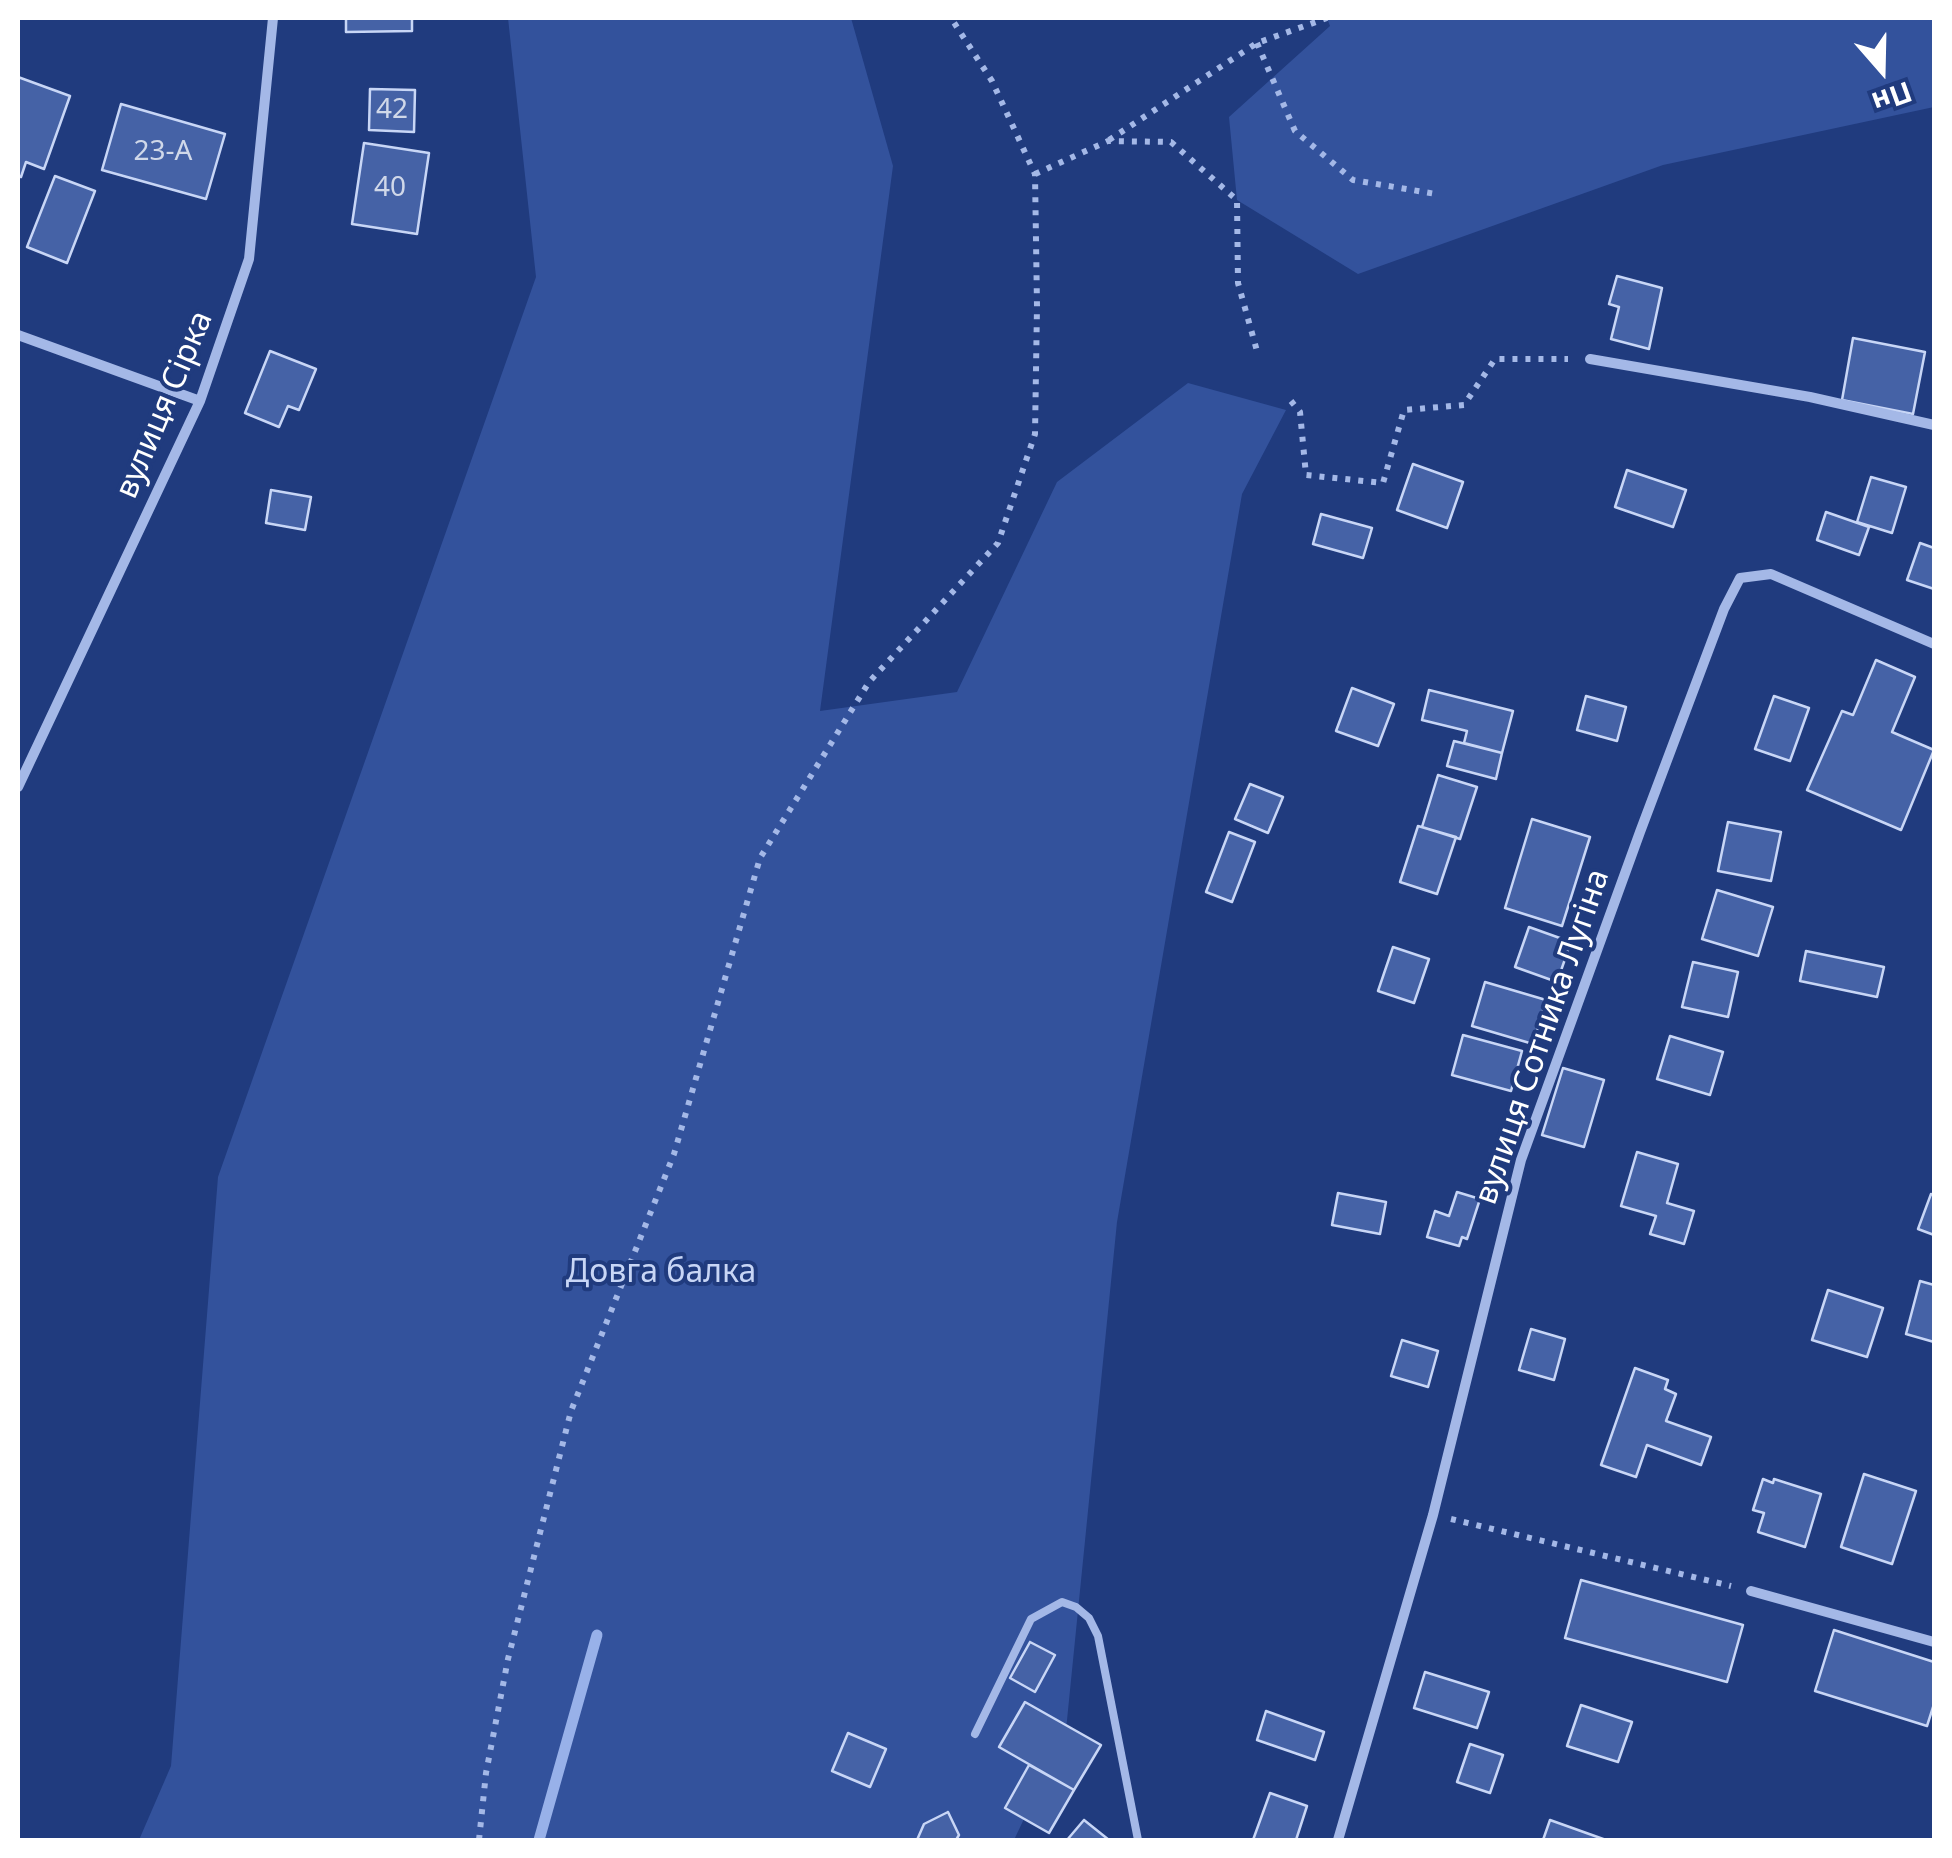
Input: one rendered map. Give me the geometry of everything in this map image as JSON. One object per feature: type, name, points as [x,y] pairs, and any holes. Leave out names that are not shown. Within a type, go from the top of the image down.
[{"type":"street","name":"вулиця Сірка","points":[[18,787],[200,402],[249,259],[273,18]]},
{"type":"street","points":[[18,335],[200,402]]},
{"type":"street","points":[[1590,359],[1810,398],[1934,425]]},
{"type":"street","name":"вулиця Сотника Лугіна","points":[[1338,1840],[1433,1515],[1521,1160],[1724,609],[1740,578],[1772,574],[1934,644]]},
{"type":"street","points":[[1752,1591],[1934,1642]]},
{"type":"lane","points":[[975,1734],[1031,1619],[1062,1602],[1076,1607],[1089,1618],[1098,1636],[1138,1840]]},
{"type":"path","points":[[479,1840],[486,1773],[508,1659],[571,1412],[674,1154],[760,858],[870,682],[998,543],[1035,434],[1035,174],[992,81],[951,18]]},
{"type":"path","points":[[1035,174],[1108,141],[1257,43],[1327,18]]},
{"type":"path","points":[[1257,43],[1295,131],[1353,180],[1436,194]]},
{"type":"path","points":[[1108,141],[1171,142],[1237,200],[1238,283],[1257,351]]},
{"type":"path","points":[[1290,401],[1300,412],[1306,475],[1383,482],[1404,410],[1464,406],[1495,358],[1590,359]]},
{"type":"path","points":[[1433,1515],[1752,1591]]},
{"type":"green space","name":"Довга балка","points":[[508,18],[851,18],[893,166],[820,711],[957,692],[1057,482],[1188,383],[1286,410],[1242,494],[1117,1222],[1066,1730],[1014,1840],[139,1840],[171,1766],[218,1177],[536,277]]},
{"type":"green space","points":[[1327,18],[1934,18],[1934,107],[1663,165],[1358,274],[1237,200],[1229,117],[1330,26]]},
{"type":"building","points":[[346,18],[412,18],[412,31],[346,32]]},
{"type":"building","points":[[18,77],[70,96],[44,169],[26,162],[21,177],[18,176]]},
{"type":"building","points":[[370,89],[415,90],[414,132],[369,130]]},
{"type":"building","points":[[121,104],[225,134],[206,199],[102,170]]},
{"type":"building","points":[[364,143],[429,153],[417,234],[352,224]]},
{"type":"building","points":[[55,176],[95,191],[67,263],[27,247]]},
{"type":"building","points":[[1617,276],[1662,288],[1649,349],[1611,339],[1619,307],[1609,304]]},
{"type":"building","points":[[1853,338],[1925,352],[1913,414],[1842,400]]},
{"type":"building","points":[[270,351],[316,369],[299,410],[288,406],[279,427],[245,413]]},
{"type":"building","points":[[1413,464],[1463,482],[1447,528],[1397,510]]},
{"type":"building","points":[[1627,470],[1686,490],[1673,527],[1615,507]]},
{"type":"building","points":[[1871,477],[1906,487],[1892,533],[1857,522]]},
{"type":"building","points":[[271,490],[311,497],[305,530],[266,523]]},
{"type":"building","points":[[1826,512],[1869,527],[1859,555],[1817,540]]},
{"type":"building","points":[[1321,514],[1372,528],[1363,558],[1313,544]]},
{"type":"building","points":[[1920,543],[1934,548],[1934,589],[1907,580]]},
{"type":"building","points":[[1876,660],[1915,677],[1892,732],[1934,750],[1901,830],[1807,790],[1842,711],[1853,715]]},
{"type":"building","points":[[1352,688],[1394,704],[1378,746],[1336,731]]},
{"type":"building","points":[[1429,690],[1513,711],[1502,753],[1464,743],[1467,731],[1422,720]]},
{"type":"building","points":[[1586,696],[1626,707],[1617,741],[1577,730]]},
{"type":"building","points":[[1774,696],[1809,708],[1790,761],[1755,749]]},
{"type":"building","points":[[1454,741],[1502,753],[1496,779],[1447,766]]},
{"type":"building","points":[[1438,775],[1477,787],[1460,839],[1422,827]]},
{"type":"building","points":[[1250,784],[1283,797],[1268,833],[1235,819]]},
{"type":"building","points":[[1532,819],[1590,837],[1562,926],[1505,908]]},
{"type":"building","points":[[1728,822],[1781,832],[1771,881],[1718,871]]},
{"type":"building","points":[[1418,826],[1456,837],[1437,894],[1400,882]]},
{"type":"building","points":[[1229,832],[1255,842],[1232,902],[1206,892]]},
{"type":"building","points":[[1717,890],[1773,907],[1758,956],[1702,939]]},
{"type":"building","points":[[1529,927],[1571,942],[1557,982],[1515,967]]},
{"type":"building","points":[[1393,947],[1429,959],[1414,1003],[1378,991]]},
{"type":"building","points":[[1806,951],[1884,967],[1877,997],[1800,981]]},
{"type":"building","points":[[1693,962],[1738,972],[1728,1017],[1682,1007]]},
{"type":"building","points":[[1485,982],[1546,1000],[1533,1044],[1472,1026]]},
{"type":"building","points":[[1463,1035],[1522,1051],[1511,1091],[1452,1075]]},
{"type":"building","points":[[1670,1036],[1723,1052],[1710,1095],[1657,1079]]},
{"type":"building","points":[[1563,1068],[1604,1080],[1584,1147],[1542,1135]]},
{"type":"building","points":[[1637,1152],[1678,1164],[1667,1203],[1694,1211],[1684,1244],[1650,1234],[1656,1216],[1621,1206]]},
{"type":"building","points":[[1457,1192],[1480,1199],[1467,1239],[1462,1237],[1459,1246],[1427,1237],[1435,1211],[1449,1216]]},
{"type":"building","points":[[1338,1193],[1386,1202],[1380,1234],[1332,1225]]},
{"type":"building","points":[[1931,1194],[1934,1195],[1934,1235],[1918,1229]]},
{"type":"building","points":[[1920,1281],[1934,1285],[1934,1342],[1906,1334]]},
{"type":"building","points":[[1828,1290],[1883,1308],[1867,1357],[1812,1340]]},
{"type":"building","points":[[1531,1329],[1565,1339],[1554,1380],[1519,1370]]},
{"type":"building","points":[[1402,1340],[1438,1351],[1428,1387],[1391,1376]]},
{"type":"building","points":[[1635,1368],[1668,1380],[1665,1389],[1676,1394],[1666,1421],[1711,1437],[1701,1465],[1647,1445],[1636,1477],[1601,1465]]},
{"type":"building","points":[[1864,1474],[1916,1491],[1892,1564],[1841,1547]]},
{"type":"building","points":[[1763,1479],[1821,1494],[1805,1547],[1758,1532],[1764,1513],[1753,1510]]},
{"type":"building","points":[[1581,1580],[1743,1625],[1727,1682],[1565,1638]]},
{"type":"building","points":[[1834,1630],[1934,1662],[1934,1704],[1927,1726],[1815,1691]]},
{"type":"building","points":[[1030,1642],[1055,1655],[1035,1692],[1010,1678]]},
{"type":"building","points":[[1425,1672],[1489,1692],[1477,1728],[1414,1708]]},
{"type":"building","points":[[1025,1702],[1101,1745],[1074,1790],[999,1747]]},
{"type":"building","points":[[1581,1705],[1632,1722],[1618,1762],[1567,1746]]},
{"type":"building","points":[[1266,1711],[1324,1732],[1315,1760],[1257,1740]]},
{"type":"building","points":[[848,1733],[886,1749],[870,1787],[832,1771]]},
{"type":"building","points":[[1470,1744],[1503,1755],[1490,1793],[1457,1782]]},
{"type":"building","points":[[1029,1765],[1074,1790],[1049,1833],[1005,1808]]},
{"type":"building","points":[[1270,1793],[1307,1806],[1296,1840],[1253,1840]]},
{"type":"building","points":[[948,1812],[959,1835],[956,1840],[917,1840],[924,1824]]},
{"type":"building","points":[[1084,1820],[1109,1840],[1067,1840]]},
{"type":"building","points":[[1550,1820],[1606,1840],[1543,1840]]},
{"type":"waterway","points":[[539,1840],[597,1635]]}]
